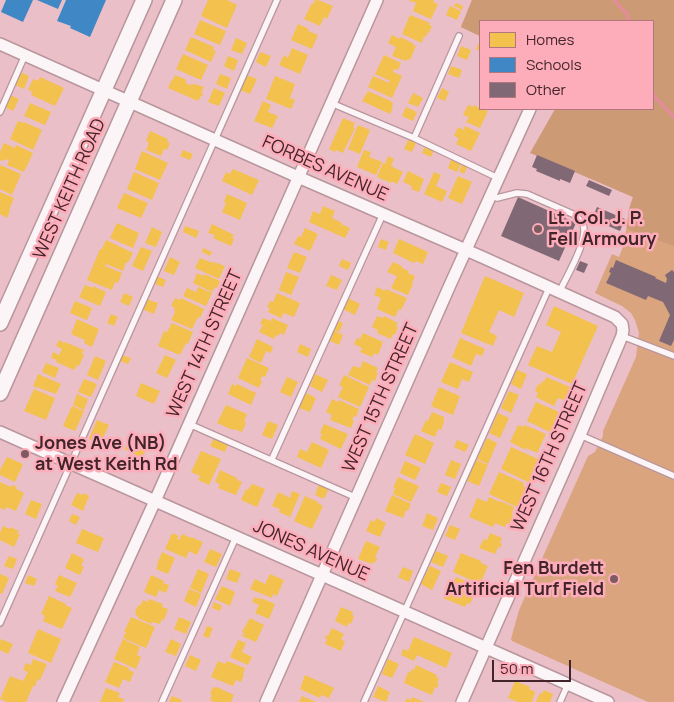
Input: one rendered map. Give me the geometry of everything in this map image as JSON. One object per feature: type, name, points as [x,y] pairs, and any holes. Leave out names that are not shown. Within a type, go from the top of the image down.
[{"type":"main road","name":"WEST KEITH ROAD","points":[[0,323],[144,0]]},
{"type":"main road","name":"WEST KEITH ROAD","points":[[0,393],[174,0]]},
{"type":"street","name":"WEST 14TH STREET","points":[[63,702],[155,501],[377,0]]},
{"type":"street","name":"FORBES AVENUE","points":[[0,44],[466,250],[619,320],[622,324],[622,336]]},
{"type":"street","name":"WEST 15TH STREET","points":[[266,702],[530,110]]},
{"type":"street","name":"WEST 16TH STREET","points":[[462,702],[622,336]]},
{"type":"street","name":"JONES AVENUE","points":[[0,432],[608,702]]},
{"type":"lane","points":[[0,623],[277,0]]},
{"type":"lane","points":[[414,138],[459,36]]},
{"type":"lane","points":[[0,112],[25,55]]},
{"type":"lane","points":[[331,104],[414,138],[498,178]]},
{"type":"lane","points":[[364,702],[554,290],[583,242],[584,226],[575,215],[527,194],[517,193],[497,198],[491,196]]},
{"type":"lane","points":[[272,459],[383,214]]},
{"type":"lane","points":[[622,336],[674,356]]},
{"type":"lane","points":[[189,424],[357,498]]},
{"type":"lane","points":[[580,435],[674,476]]},
{"type":"lane","points":[[162,702],[236,537]]},
{"type":"lane","points":[[560,702],[568,684]]},
{"type":"shaded area","points":[[472,0],[674,0],[674,702],[648,702],[511,639],[519,610],[588,456],[595,452],[603,436],[603,431],[636,357],[639,333],[631,313],[622,306],[595,293],[612,254],[619,257],[624,244],[629,209],[633,197],[575,171],[555,110],[654,110],[654,20],[479,20],[479,36],[461,27]]},
{"type":"shaded area","points":[[472,0],[674,0],[674,246],[627,229],[629,209],[633,197],[530,153],[554,110],[654,110],[654,20],[479,20],[479,36],[461,27]]},
{"type":"building: Homes","points":[[208,0],[227,0],[237,5],[227,28],[201,16]]},
{"type":"building: Homes","points":[[315,0],[333,6],[327,19],[324,17],[320,26],[304,19]]},
{"type":"building: Homes","points":[[408,0],[434,0],[433,2],[438,4],[431,19],[413,11],[416,3]]},
{"type":"building: Homes","points":[[456,3],[463,6],[462,10],[454,6]]},
{"type":"building: Homes","points":[[450,6],[461,11],[457,20],[446,15]]},
{"type":"building: Homes","points":[[410,15],[430,23],[429,25],[432,26],[426,37],[424,36],[422,43],[402,34]]},
{"type":"building: Homes","points":[[200,20],[226,31],[220,45],[194,34]]},
{"type":"building: Homes","points":[[298,24],[318,35],[312,49],[291,40]]},
{"type":"building: Homes","points":[[392,35],[400,39],[401,37],[416,46],[410,60],[406,61],[392,56],[396,47],[388,43]]},
{"type":"building: Homes","points":[[191,37],[214,47],[213,50],[216,51],[211,62],[185,50]]},
{"type":"building: Homes","points":[[236,38],[247,43],[242,54],[231,50]]},
{"type":"building: Homes","points":[[461,46],[471,50],[467,60],[457,56]]},
{"type":"building: Homes","points":[[292,48],[308,55],[300,74],[279,65],[284,55],[288,58]]},
{"type":"building: Homes","points":[[260,52],[271,56],[266,67],[256,62]]},
{"type":"building: Homes","points":[[183,54],[208,65],[201,80],[176,69]]},
{"type":"building: Homes","points":[[384,55],[401,63],[398,70],[394,69],[393,72],[402,76],[392,98],[368,87],[373,76],[389,83],[390,81],[375,74]]},
{"type":"building: Homes","points":[[228,56],[238,60],[234,71],[224,66]]},
{"type":"building: Homes","points":[[451,66],[462,70],[459,78],[448,74]]},
{"type":"building: Homes","points":[[18,71],[29,76],[24,89],[13,84]]},
{"type":"building: Homes","points":[[220,74],[231,78],[227,89],[216,84]]},
{"type":"building: Homes","points":[[175,75],[185,79],[187,84],[204,87],[201,93],[203,93],[202,96],[198,101],[168,88]]},
{"type":"building: Homes","points":[[246,75],[257,79],[250,94],[240,90]]},
{"type":"building: Homes","points":[[275,76],[295,84],[290,98],[295,100],[291,109],[266,99]]},
{"type":"building: Homes","points":[[40,77],[64,88],[55,106],[31,95],[33,92],[28,90],[33,79],[38,81]]},
{"type":"building: Homes","points":[[214,88],[225,93],[219,106],[208,102]]},
{"type":"building: Homes","points":[[442,88],[449,92],[445,101],[437,98]]},
{"type":"building: Homes","points":[[368,91],[393,103],[390,114],[362,101]]},
{"type":"building: Homes","points":[[413,93],[423,98],[418,107],[408,103]]},
{"type":"building: Homes","points":[[8,94],[19,99],[13,111],[3,106]]},
{"type":"building: Homes","points":[[263,101],[271,105],[268,112],[278,116],[272,128],[254,121]]},
{"type":"building: Homes","points":[[30,103],[51,112],[45,125],[24,116]]},
{"type":"building: Homes","points":[[468,105],[473,107],[474,105],[479,108],[479,110],[488,111],[480,128],[466,122],[469,117],[463,115]]},
{"type":"building: Homes","points":[[406,107],[417,112],[413,121],[402,116]]},
{"type":"building: Homes","points":[[343,118],[355,123],[353,127],[355,128],[343,153],[329,149]]},
{"type":"building: Homes","points":[[18,121],[42,130],[33,150],[10,139]]},
{"type":"building: Homes","points":[[358,125],[370,130],[360,154],[348,149]]},
{"type":"building: Homes","points":[[465,126],[480,133],[471,151],[456,144],[459,138],[454,136],[458,127],[464,130]]},
{"type":"building: Homes","points":[[150,131],[168,139],[167,142],[170,143],[167,150],[164,149],[161,156],[146,150],[149,143],[146,141]]},
{"type":"building: Homes","points":[[409,138],[417,141],[412,152],[404,149]]},
{"type":"building: Homes","points":[[4,143],[15,148],[16,145],[33,153],[24,172],[7,165],[9,161],[7,159],[0,160],[0,152]]},
{"type":"building: Homes","points":[[425,146],[434,150],[431,157],[422,153]]},
{"type":"building: Homes","points":[[183,150],[193,154],[190,160],[180,156]]},
{"type":"building: Homes","points":[[364,150],[371,152],[369,157],[382,162],[376,175],[357,167]]},
{"type":"building: Homes","points":[[142,151],[168,163],[160,180],[135,169]]},
{"type":"building: Homes","points":[[388,156],[394,159],[391,166],[403,172],[397,184],[377,177]]},
{"type":"building: Homes","points":[[452,157],[462,161],[457,172],[448,168]]},
{"type":"building: Homes","points":[[463,163],[468,165],[464,174],[459,171]]},
{"type":"building: Homes","points":[[0,165],[21,174],[12,195],[0,189]]},
{"type":"building: Homes","points":[[233,169],[259,180],[252,195],[222,181],[226,172],[230,174]]},
{"type":"building: Homes","points":[[408,171],[424,179],[419,192],[411,189],[412,186],[403,182]]},
{"type":"building: Homes","points":[[134,172],[159,183],[152,200],[127,189]]},
{"type":"building: Homes","points":[[434,172],[441,175],[436,186],[447,191],[442,202],[424,194]]},
{"type":"building: Homes","points":[[458,176],[472,182],[462,204],[448,198]]},
{"type":"building: Homes","points":[[0,192],[14,198],[7,218],[0,214]]},
{"type":"building: Homes","points":[[124,193],[148,203],[141,218],[117,208]]},
{"type":"building: Homes","points":[[227,194],[247,203],[240,220],[222,212]]},
{"type":"building: Homes","points":[[323,206],[335,211],[332,218],[350,228],[345,238],[309,222],[313,211],[320,214]]},
{"type":"building: Homes","points":[[117,223],[139,233],[133,248],[110,238]]},
{"type":"building: Homes","points":[[212,224],[234,235],[231,246],[213,238],[215,235],[208,233]]},
{"type":"building: Homes","points":[[185,226],[199,231],[196,238],[183,232]]},
{"type":"building: Homes","points":[[152,227],[162,232],[156,247],[145,243]]},
{"type":"building: Homes","points":[[305,228],[318,234],[310,251],[294,244],[298,236],[301,237]]},
{"type":"building: Homes","points":[[381,239],[389,242],[386,250],[378,247]]},
{"type":"building: Homes","points":[[399,239],[428,252],[423,264],[416,261],[414,263],[393,253]]},
{"type":"building: Homes","points":[[106,240],[133,253],[128,263],[126,262],[123,271],[106,264],[105,266],[122,273],[118,283],[115,282],[112,290],[87,280],[100,249],[102,249]]},
{"type":"building: Homes","points":[[141,247],[152,251],[143,271],[132,266]]},
{"type":"building: Homes","points":[[203,248],[212,252],[210,256],[202,252]]},
{"type":"building: Homes","points":[[294,252],[307,257],[300,273],[287,268]]},
{"type":"building: Homes","points":[[170,257],[180,262],[174,275],[164,271]]},
{"type":"building: Homes","points":[[200,258],[225,266],[219,279],[195,268]]},
{"type":"building: Homes","points":[[342,259],[351,263],[348,270],[339,266]]},
{"type":"building: Homes","points":[[393,262],[415,276],[408,295],[391,288],[397,276],[387,272]]},
{"type":"building: Homes","points":[[286,272],[299,277],[291,295],[279,290]]},
{"type":"building: Homes","points":[[197,273],[220,281],[217,288],[215,287],[212,292],[193,283]]},
{"type":"building: Homes","points":[[331,275],[342,280],[337,290],[326,286]]},
{"type":"building: Homes","points":[[156,276],[166,280],[163,287],[153,283]]},
{"type":"building: Homes","points":[[485,276],[524,293],[514,317],[499,310],[489,332],[497,336],[493,346],[461,333]]},
{"type":"building: Homes","points":[[85,285],[93,288],[93,286],[106,292],[100,306],[79,297]]},
{"type":"building: Homes","points":[[198,287],[212,293],[206,306],[183,296],[187,288],[196,292]]},
{"type":"building: Homes","points":[[377,287],[407,298],[395,317],[377,309],[381,298],[374,295]]},
{"type":"building: Homes","points":[[124,293],[133,297],[129,306],[120,302]]},
{"type":"building: Homes","points":[[277,293],[300,303],[294,317],[284,313],[281,318],[268,312],[270,308],[267,307],[270,301],[273,302]]},
{"type":"building: Homes","points":[[175,298],[180,300],[181,298],[204,309],[192,329],[171,320],[175,308],[171,306]]},
{"type":"building: Homes","points":[[348,298],[360,304],[355,315],[343,309]]},
{"type":"building: Homes","points":[[147,299],[158,303],[154,314],[142,309]]},
{"type":"building: Homes","points":[[75,301],[92,308],[87,320],[70,313]]},
{"type":"building: Homes","points":[[554,306],[598,326],[572,384],[528,365],[537,346],[552,352],[561,332],[546,325]]},
{"type":"building: Homes","points":[[111,314],[118,317],[114,326],[107,323]]},
{"type":"building: Homes","points":[[377,316],[383,318],[384,316],[398,323],[395,335],[393,334],[391,339],[377,333],[378,330],[372,327]]},
{"type":"building: Homes","points":[[263,318],[271,321],[272,318],[288,325],[284,335],[280,333],[274,339],[259,332],[263,325],[260,324]]},
{"type":"building: Homes","points":[[77,319],[99,329],[92,347],[84,343],[85,340],[71,334]]},
{"type":"building: Homes","points":[[338,321],[343,323],[339,332],[333,330]]},
{"type":"building: Homes","points":[[172,323],[193,332],[188,344],[186,343],[180,355],[158,346],[164,331],[167,332]]},
{"type":"building: Homes","points":[[332,330],[343,335],[339,345],[328,340]]},
{"type":"building: Homes","points":[[363,333],[383,342],[378,355],[374,353],[372,357],[360,352],[362,348],[354,344]]},
{"type":"building: Homes","points":[[460,338],[485,349],[482,356],[476,354],[471,366],[452,357]]},
{"type":"building: Homes","points":[[257,339],[273,347],[271,353],[266,351],[261,363],[249,357]]},
{"type":"building: Homes","points":[[59,340],[84,350],[79,366],[77,365],[74,370],[51,358],[53,352],[59,355],[62,349],[56,346]]},
{"type":"building: Homes","points":[[300,344],[311,349],[308,357],[297,352]]},
{"type":"building: Homes","points":[[122,355],[131,358],[128,364],[120,361]]},
{"type":"building: Homes","points":[[165,355],[176,360],[167,378],[156,373]]},
{"type":"building: Homes","points":[[95,356],[106,361],[98,380],[87,375]]},
{"type":"building: Homes","points":[[247,358],[269,368],[265,377],[262,376],[260,380],[262,381],[259,388],[238,378]]},
{"type":"building: Homes","points":[[363,361],[378,368],[375,381],[372,380],[370,385],[348,375],[353,366],[360,368]]},
{"type":"building: Homes","points":[[450,362],[473,372],[469,382],[462,379],[458,389],[441,382]]},
{"type":"building: Homes","points":[[46,363],[59,368],[55,378],[42,372]]},
{"type":"building: Homes","points":[[517,370],[527,374],[521,389],[511,384]]},
{"type":"building: Homes","points":[[38,374],[61,384],[56,394],[33,386]]},
{"type":"building: Homes","points":[[315,374],[328,380],[322,392],[310,386]]},
{"type":"building: Homes","points":[[344,375],[369,387],[360,407],[338,397],[343,387],[339,385]]},
{"type":"building: Homes","points":[[287,377],[298,382],[291,397],[280,392]]},
{"type":"building: Homes","points":[[546,377],[570,387],[564,400],[558,398],[554,406],[536,397],[538,393],[535,391],[538,384],[540,385],[542,381],[544,382]]},
{"type":"building: Homes","points":[[84,379],[97,384],[91,397],[78,392]]},
{"type":"building: Homes","points":[[141,383],[160,391],[154,404],[136,396]]},
{"type":"building: Homes","points":[[232,384],[236,386],[237,384],[256,393],[251,405],[228,394]]},
{"type":"building: Homes","points":[[439,387],[460,396],[453,415],[431,406]]},
{"type":"building: Homes","points":[[34,389],[55,398],[46,420],[24,411]]},
{"type":"building: Homes","points":[[509,391],[519,395],[511,413],[501,408]]},
{"type":"building: Homes","points":[[306,393],[316,398],[310,412],[299,408]]},
{"type":"building: Homes","points":[[77,394],[88,399],[84,410],[73,405]]},
{"type":"building: Homes","points":[[332,399],[359,409],[356,417],[354,416],[352,420],[354,421],[351,428],[330,420],[332,415],[326,412]]},
{"type":"building: Homes","points":[[536,402],[559,412],[550,432],[527,421]]},
{"type":"building: Homes","points":[[226,405],[247,414],[242,432],[217,423]]},
{"type":"building: Homes","points":[[72,406],[84,411],[75,431],[63,426]]},
{"type":"building: Homes","points":[[432,412],[444,417],[441,430],[438,429],[435,437],[421,431]]},
{"type":"building: Homes","points":[[498,413],[509,418],[500,438],[489,433]]},
{"type":"building: Homes","points":[[97,420],[109,425],[100,444],[89,439]]},
{"type":"building: Homes","points":[[268,421],[278,425],[272,439],[262,435]]},
{"type":"building: Homes","points":[[324,424],[348,434],[341,449],[320,439],[322,434],[320,433]]},
{"type":"building: Homes","points":[[518,425],[524,427],[525,425],[546,434],[537,453],[510,442]]},
{"type":"building: Homes","points":[[132,434],[150,443],[142,458],[124,449]]},
{"type":"building: Homes","points":[[415,434],[434,443],[425,464],[405,455]]},
{"type":"building: Homes","points":[[215,436],[229,442],[225,452],[210,446]]},
{"type":"building: Homes","points":[[487,438],[497,443],[488,464],[477,459]]},
{"type":"building: Homes","points":[[457,440],[469,445],[465,452],[454,447]]},
{"type":"building: Homes","points":[[312,442],[329,450],[321,468],[297,457],[300,449],[307,452]]},
{"type":"building: Homes","points":[[511,447],[538,459],[530,483],[501,469]]},
{"type":"building: Homes","points":[[201,451],[221,459],[209,485],[198,480],[200,476],[191,472]]},
{"type":"building: Homes","points":[[7,457],[23,464],[15,482],[0,475],[0,470]]},
{"type":"building: Homes","points":[[451,460],[461,464],[455,479],[445,475]]},
{"type":"building: Homes","points":[[476,460],[488,465],[479,486],[467,481]]},
{"type":"building: Homes","points":[[405,461],[421,468],[415,480],[400,473]]},
{"type":"building: Homes","points":[[220,470],[242,482],[236,495],[218,488],[220,484],[215,482]]},
{"type":"building: Homes","points":[[499,472],[524,483],[523,486],[526,487],[517,507],[489,494]]},
{"type":"building: Homes","points":[[398,477],[419,486],[411,502],[393,494],[395,488],[393,488]]},
{"type":"building: Homes","points":[[0,482],[11,487],[12,485],[17,487],[16,489],[24,493],[16,511],[6,507],[5,510],[0,508]]},
{"type":"building: Homes","points":[[320,482],[330,486],[324,499],[315,495]]},
{"type":"building: Homes","points":[[441,483],[451,487],[447,496],[437,492]]},
{"type":"building: Homes","points":[[252,484],[265,489],[257,507],[241,500],[246,489],[248,490]]},
{"type":"building: Homes","points":[[292,491],[300,494],[290,517],[279,512],[280,509],[272,506],[278,492],[290,498]]},
{"type":"building: Homes","points":[[77,493],[89,496],[83,511],[71,505]]},
{"type":"building: Homes","points":[[392,495],[411,504],[403,518],[385,511]]},
{"type":"building: Homes","points":[[305,496],[323,506],[312,529],[294,521]]},
{"type":"building: Homes","points":[[489,497],[514,507],[513,516],[505,527],[495,523],[493,527],[469,517],[477,498],[487,502]]},
{"type":"building: Homes","points":[[31,500],[42,504],[36,519],[25,514]]},
{"type":"building: Homes","points":[[427,513],[438,518],[433,530],[422,526]]},
{"type":"building: Homes","points":[[72,514],[80,517],[76,525],[69,521]]},
{"type":"building: Homes","points":[[376,518],[386,523],[380,537],[366,531],[371,520],[374,522]]},
{"type":"building: Homes","points":[[450,525],[460,529],[455,540],[445,536]]},
{"type":"building: Homes","points":[[3,526],[19,531],[17,533],[20,534],[14,547],[0,540]]},
{"type":"building: Homes","points":[[82,529],[104,538],[98,552],[76,543]]},
{"type":"building: Homes","points":[[172,533],[179,536],[177,539],[179,540],[182,534],[203,542],[197,555],[189,551],[186,558],[165,549]]},
{"type":"building: Homes","points":[[490,533],[502,538],[500,543],[502,544],[500,548],[498,547],[495,554],[479,548],[484,539],[487,540]]},
{"type":"building: Homes","points":[[366,541],[380,547],[375,557],[377,558],[375,563],[373,562],[372,564],[358,559]]},
{"type":"building: Homes","points":[[210,549],[222,554],[216,567],[204,562]]},
{"type":"building: Homes","points":[[436,551],[448,556],[443,567],[431,562]]},
{"type":"building: Homes","points":[[162,552],[175,558],[168,574],[156,569]]},
{"type":"building: Homes","points":[[72,553],[84,559],[81,566],[84,567],[80,575],[65,568]]},
{"type":"building: Homes","points":[[461,553],[488,566],[480,584],[453,572]]},
{"type":"building: Homes","points":[[9,556],[17,559],[13,569],[4,566]]},
{"type":"building: Homes","points":[[430,566],[441,571],[432,590],[421,584]]},
{"type":"building: Homes","points":[[403,567],[413,571],[409,582],[398,577]]},
{"type":"building: Homes","points":[[198,569],[209,574],[201,593],[190,588]]},
{"type":"building: Homes","points":[[230,569],[241,573],[237,583],[226,579]]},
{"type":"building: Homes","points":[[0,574],[9,578],[2,594],[0,593]]},
{"type":"building: Homes","points":[[270,574],[284,580],[277,596],[273,594],[272,598],[250,589],[255,579],[265,584]]},
{"type":"building: Homes","points":[[28,575],[37,579],[34,586],[25,583]]},
{"type":"building: Homes","points":[[59,575],[77,583],[70,597],[55,591],[58,586],[55,584]]},
{"type":"building: Homes","points":[[151,575],[169,585],[166,593],[159,590],[156,597],[144,592]]},
{"type":"building: Homes","points":[[456,577],[478,586],[470,604],[467,603],[465,607],[443,598]]},
{"type":"building: Homes","points":[[222,586],[235,592],[230,606],[215,599]]},
{"type":"building: Homes","points":[[189,589],[201,594],[196,607],[184,601]]},
{"type":"building: Homes","points":[[49,596],[72,608],[62,629],[43,621],[45,616],[41,614]]},
{"type":"building: Homes","points":[[255,597],[275,604],[269,619],[255,613],[259,605],[252,602]]},
{"type":"building: Homes","points":[[149,599],[163,604],[162,607],[168,609],[164,620],[162,619],[160,624],[152,622],[151,624],[135,615],[138,605],[140,606],[143,600],[148,602]]},
{"type":"building: Homes","points":[[214,602],[222,606],[220,611],[212,608]]},
{"type":"building: Homes","points":[[341,607],[353,612],[352,615],[354,616],[351,624],[348,623],[347,627],[335,621]]},
{"type":"building: Homes","points":[[131,617],[155,627],[146,648],[123,638]]},
{"type":"building: Homes","points":[[179,617],[191,622],[186,634],[174,629]]},
{"type":"building: Homes","points":[[250,618],[264,625],[256,642],[242,636],[244,633],[242,632]]},
{"type":"building: Homes","points":[[207,626],[213,628],[209,638],[203,636]]},
{"type":"building: Homes","points":[[332,628],[344,634],[341,640],[345,641],[341,651],[325,644],[326,635],[328,636]]},
{"type":"building: Homes","points":[[38,629],[61,639],[51,663],[28,653]]},
{"type":"building: Homes","points":[[414,637],[452,653],[446,668],[417,655],[414,661],[401,655],[403,649],[408,651]]},
{"type":"building: Homes","points":[[1,639],[13,644],[8,654],[0,650]]},
{"type":"building: Homes","points":[[123,639],[140,647],[137,655],[141,657],[136,669],[114,659]]},
{"type":"building: Homes","points":[[171,639],[181,644],[176,656],[165,652]]},
{"type":"building: Homes","points":[[238,640],[246,643],[242,652],[252,657],[248,665],[230,657]]},
{"type":"building: Homes","points":[[190,655],[201,660],[196,671],[185,666]]},
{"type":"building: Homes","points":[[33,659],[47,664],[40,680],[38,679],[35,686],[33,686],[26,702],[7,702],[0,699],[10,676],[23,681],[28,672],[23,670],[26,663],[31,665]]},
{"type":"building: Homes","points":[[388,659],[399,664],[392,678],[382,674]]},
{"type":"building: Homes","points":[[218,661],[225,664],[227,661],[245,668],[241,682],[236,680],[233,686],[211,677]]},
{"type":"building: Homes","points":[[114,662],[134,672],[130,682],[123,679],[119,688],[105,682]]},
{"type":"building: Homes","points":[[416,665],[437,675],[436,677],[439,678],[437,683],[439,684],[437,688],[435,687],[432,695],[404,683],[408,672],[410,673],[412,669],[414,670]]},
{"type":"building: Homes","points":[[305,675],[334,688],[329,698],[321,695],[320,698],[300,689]]},
{"type":"building: Homes","points":[[515,681],[530,687],[529,689],[534,691],[532,702],[518,702],[508,698]]},
{"type":"building: Homes","points":[[378,686],[390,692],[386,702],[373,697]]},
{"type":"building: Homes","points":[[213,687],[234,695],[231,702],[214,702],[210,700]]},
{"type":"building: Homes","points":[[106,688],[120,693],[118,697],[124,699],[123,702],[100,702]]},
{"type":"building: Homes","points":[[544,690],[553,694],[550,702],[536,702],[540,693],[542,694]]},
{"type":"building: Homes","points":[[172,696],[182,700],[181,702],[169,702]]},
{"type":"building: Homes","points":[[302,696],[316,702],[299,702]]},
{"type":"building: Homes","points":[[412,697],[424,702],[405,702],[407,698],[411,700]]},
{"type":"building: Schools","points":[[6,0],[33,0],[23,22],[1,12]]},
{"type":"building: Schools","points":[[37,0],[62,0],[58,9]]},
{"type":"building: Schools","points":[[66,0],[106,0],[90,37],[70,28],[71,26],[57,21]]},
{"type":"building: Other","points":[[537,155],[575,171],[570,183],[536,171],[537,169],[532,167]]},
{"type":"building: Other","points":[[589,180],[612,190],[609,196],[586,186]]},
{"type":"building: Other","name":"Lt. Col. J. P. Fell Armoury","points":[[518,197],[576,223],[559,261],[501,236]]},
{"type":"building: Other","points":[[597,207],[625,219],[620,231],[592,219]]},
{"type":"building: Other","points":[[632,234],[639,239],[637,242],[630,238]]},
{"type":"building: Other","points":[[616,260],[666,283],[665,275],[672,270],[674,272],[674,340],[671,346],[659,341],[670,315],[663,302],[648,296],[646,300],[606,283],[611,273],[609,272],[611,267],[613,268]]},
{"type":"building: Other","points":[[580,261],[588,264],[584,273],[576,270]]},
{"type":"waterway","points":[[614,0],[627,14],[629,20]]},
{"type":"waterway","points":[[654,96],[674,117]]},
{"type":"place","name":"Lt. Col. J. P. Fell Armoury","points":[[538,229]]},
{"type":"place","name":"Jones Ave (NB) at West Keith Rd","points":[[25,454]]},
{"type":"place","name":"Fen Burdett Artificial Turf Field","points":[[614,579]]}]
